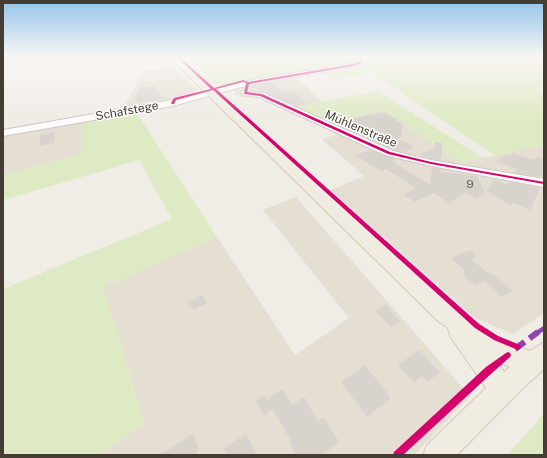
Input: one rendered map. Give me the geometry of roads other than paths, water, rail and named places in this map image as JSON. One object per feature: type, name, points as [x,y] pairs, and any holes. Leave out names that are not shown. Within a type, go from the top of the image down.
[{"type":"main road","points":[[194,77],[446,314],[496,350],[537,358]]},
{"type":"main road","points":[[446,314],[495,380]]},
{"type":"main road","points":[[437,455],[495,380],[537,358]]},
{"type":"street","name":"Schafstege","points":[[3,133],[281,77]]},
{"type":"street","name":"Mühlenstraße","points":[[245,93],[261,95],[389,153],[431,163],[544,183]]}]
